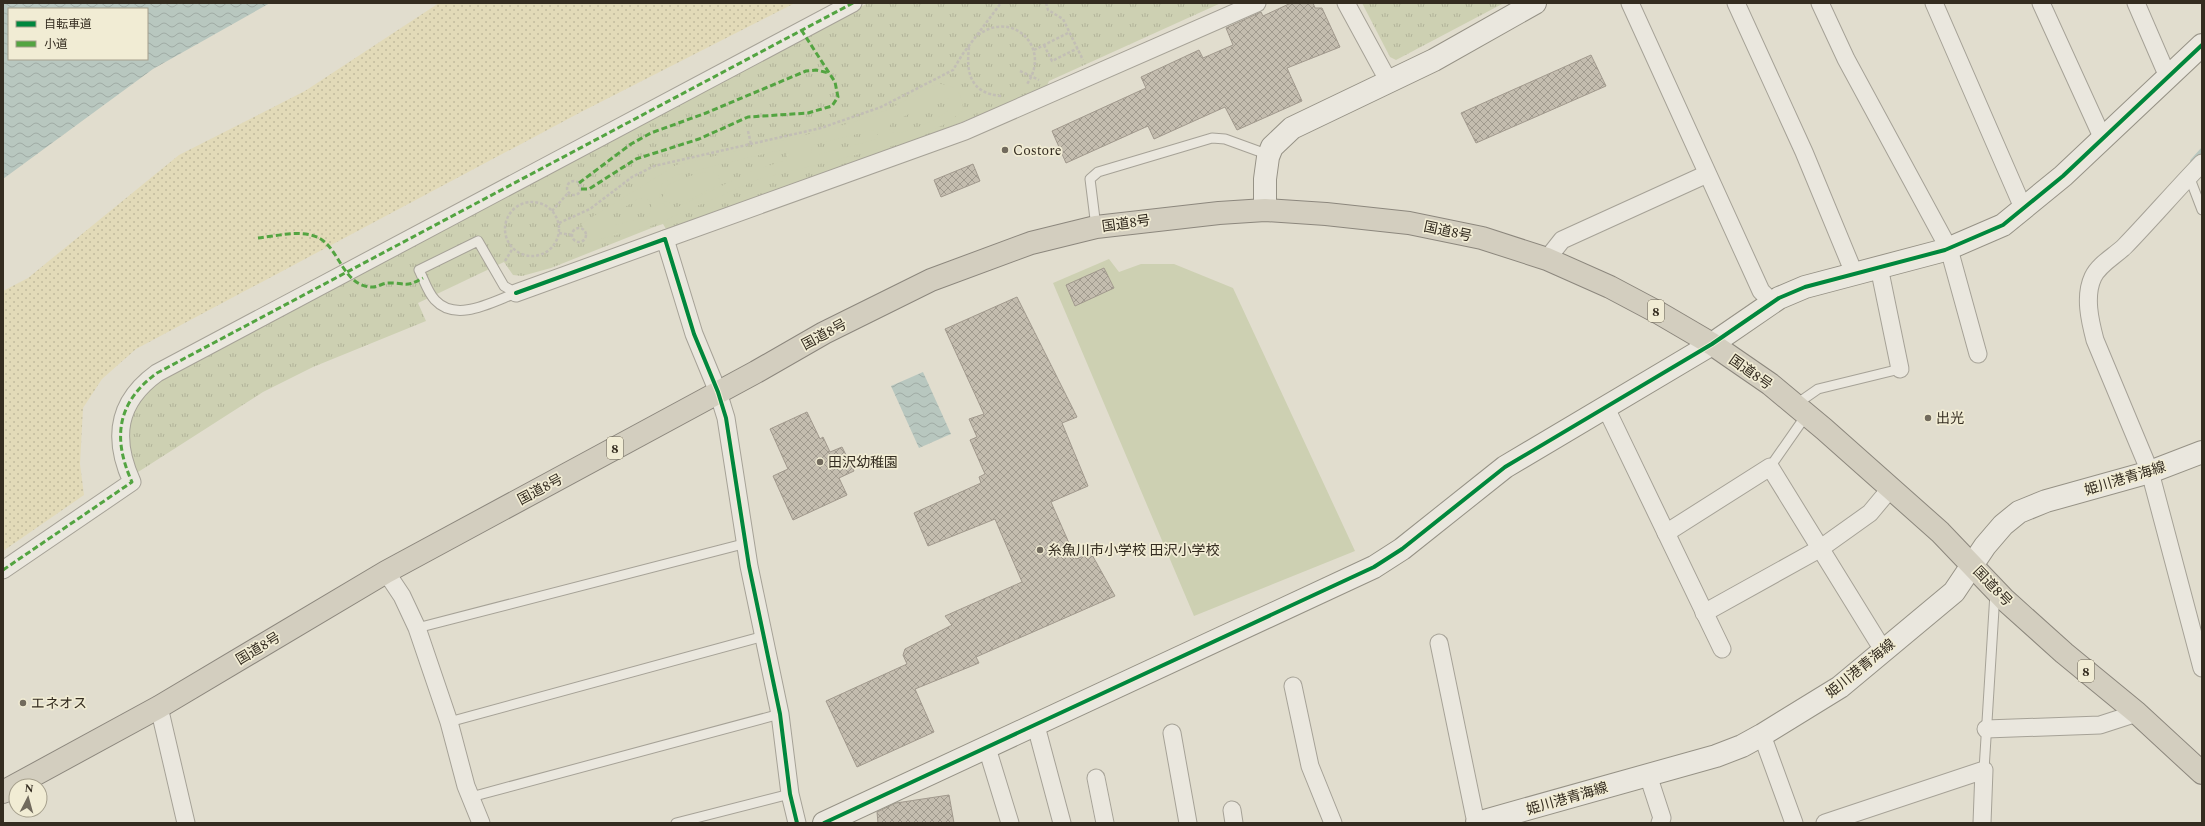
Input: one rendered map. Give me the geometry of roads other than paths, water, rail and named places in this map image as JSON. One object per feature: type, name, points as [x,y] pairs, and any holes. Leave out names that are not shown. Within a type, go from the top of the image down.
[{"type":"highway","name":"国道8号","points":[[3,792],[159,707],[386,572],[824,333],[931,280],[1031,243],[1096,227],[1212,213],[1265,210],[1326,214],[1409,223],[1482,238],[1547,259],[1610,287],[1659,313],[1712,344],[1770,384],[1801,410],[1940,532],[1996,590],[2064,653],[2137,713],[2202,773]]},
{"type":"street","points":[[3,570],[132,482],[121,452],[122,422],[133,395],[144,382],[157,373],[854,3]]},
{"type":"street","points":[[516,293],[965,131],[1257,3]]},
{"type":"street","points":[[1346,3],[1389,82]]},
{"type":"street","points":[[1265,210],[1265,179],[1269,155],[1272,147],[1292,128],[1389,82],[1474,38],[1535,3]]},
{"type":"street","points":[[1630,3],[1761,291],[1772,302]]},
{"type":"street","points":[[1736,3],[1804,152],[1854,273]]},
{"type":"street","points":[[1820,3],[1846,58],[1949,249],[1978,354]]},
{"type":"street","points":[[1934,3],[2024,210]]},
{"type":"street","points":[[2041,3],[2103,139]]},
{"type":"street","points":[[2136,3],[2168,77]]},
{"type":"street","points":[[824,823],[1036,726],[1374,567],[1402,549],[1505,467],[1712,344],[1772,302],[1805,287],[1949,249],[2003,225],[2024,210],[2103,139],[2202,45]]},
{"type":"street","points":[[2202,163],[2124,248],[2099,269],[2093,278],[2089,293],[2090,319],[2095,340],[2150,472],[2202,668]]},
{"type":"street","points":[[1547,259],[1562,240],[1707,174]]},
{"type":"street","points":[[665,239],[694,334],[718,392],[726,418],[747,543],[780,714],[790,794],[797,823]]},
{"type":"street","points":[[1879,267],[1900,369]]},
{"type":"street","points":[[1606,406],[1722,649]]},
{"type":"street","name":"姫川港青海線","points":[[1476,823],[1716,756],[1742,746],[1840,687],[1954,592],[1994,534],[2019,512],[2046,501],[2150,472],[2202,452]]},
{"type":"street","points":[[1666,533],[1770,466],[1883,650]]},
{"type":"street","points":[[1704,613],[1820,548],[1870,513],[1890,489]]},
{"type":"street","points":[[386,572],[402,596],[417,628],[449,722],[466,786],[481,823]]},
{"type":"street","points":[[1439,643],[1476,823]]},
{"type":"street","points":[[1293,686],[1310,766],[1333,823]]},
{"type":"street","points":[[159,707],[186,823]]},
{"type":"street","points":[[1986,729],[2100,725],[2137,713]]},
{"type":"street","points":[[1036,726],[1062,823]]},
{"type":"street","points":[[1172,734],[1188,823]]},
{"type":"street","points":[[1762,735],[1794,823]]},
{"type":"street","points":[[987,748],[1010,823]]},
{"type":"street","points":[[1825,823],[1984,770],[1982,823]]},
{"type":"street","points":[[1648,775],[1662,818],[1660,823]]},
{"type":"street","points":[[1096,778],[1105,823]]},
{"type":"lane","points":[[1096,227],[1090,179],[1098,172],[1212,138],[1225,139],[1269,155]]},
{"type":"lane","points":[[2189,176],[2202,210]]},
{"type":"lane","points":[[478,241],[504,286],[516,293],[469,310],[443,308],[435,301],[419,270],[478,241]]},
{"type":"lane","points":[[1770,466],[1801,410],[1818,389],[1900,369]]},
{"type":"lane","points":[[417,628],[747,543]]},
{"type":"lane","points":[[1984,770],[1996,590]]},
{"type":"lane","points":[[449,722],[764,636]]},
{"type":"lane","points":[[471,797],[780,714]]},
{"type":"lane","points":[[676,823],[790,794]]},
{"type":"water","points":[[3,3],[270,3],[153,69],[3,179]]},
{"type":"water","points":[[923,372],[951,434],[919,448],[891,386]]},
{"type":"waterway","points":[[2193,161],[2202,151]]},
{"type":"place","name":"Costore","points":[[1005,150]]},
{"type":"place","name":"出光","points":[[1928,418]]},
{"type":"place","name":"田沢幼稚園","points":[[820,462]]},
{"type":"place","name":"糸魚川市小学校 田沢小学校","points":[[1040,550]]},
{"type":"place","name":"エネオス","points":[[23,703]]}]
